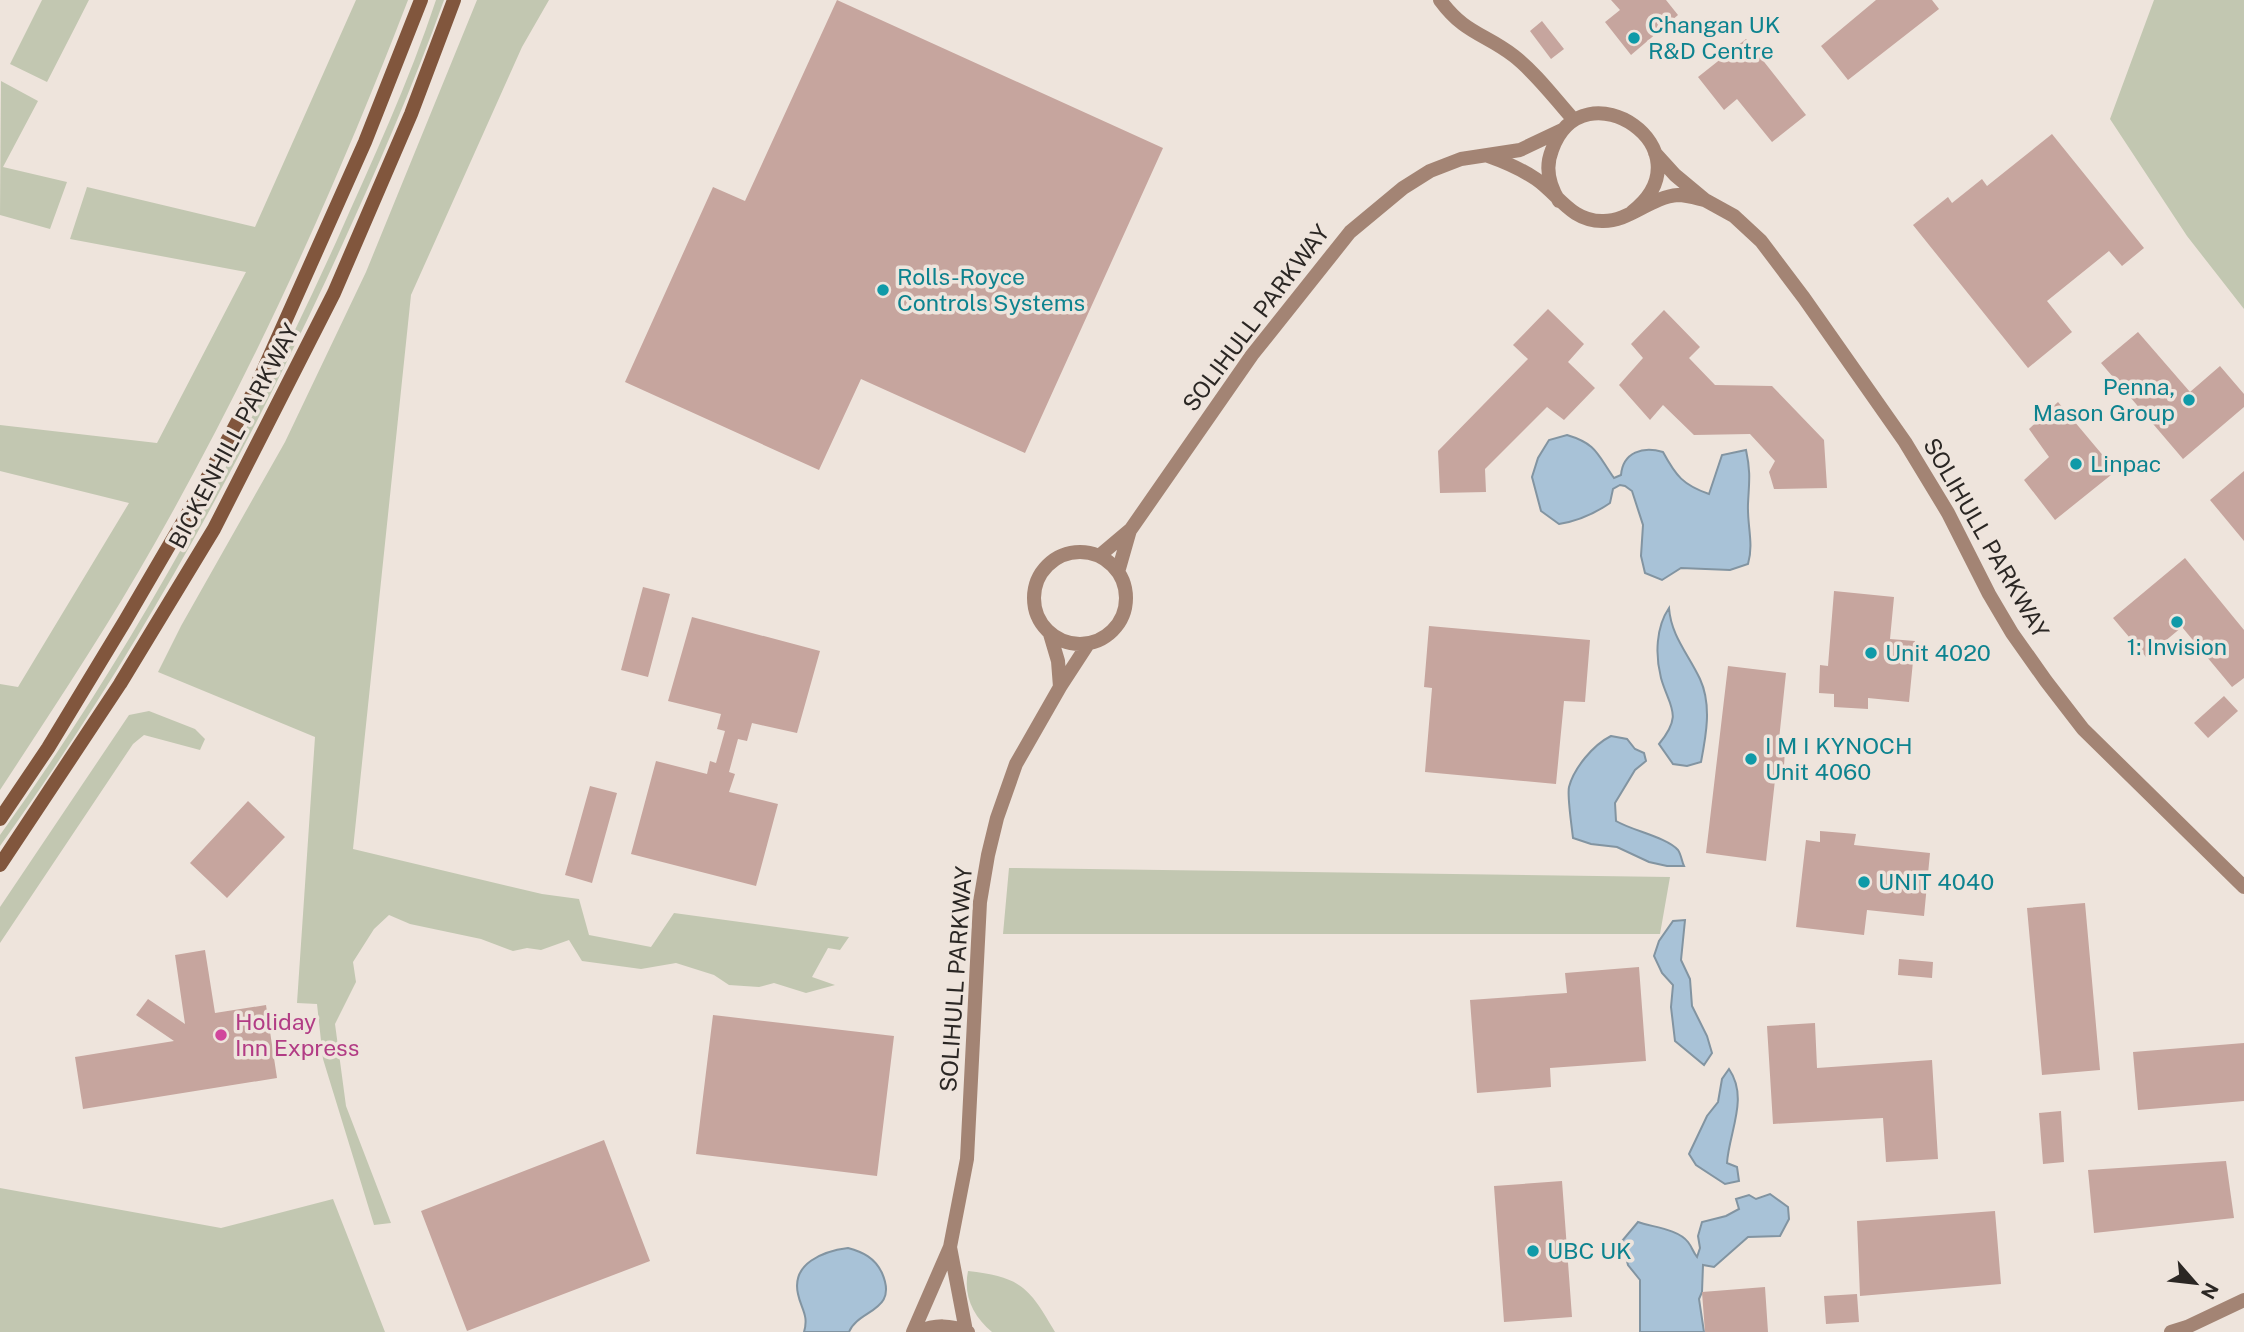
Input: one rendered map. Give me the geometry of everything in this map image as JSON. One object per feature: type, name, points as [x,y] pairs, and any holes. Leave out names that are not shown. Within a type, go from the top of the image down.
[{"type":"main road","name":"BICKENHILL PARKWAY","points":[[0,819],[48,748],[125,621],[191,508],[255,388],[365,142],[421,0]]},
{"type":"main road","name":"BICKENHILL PARKWAY","points":[[0,865],[120,684],[214,528],[334,293],[411,114],[454,0]]},
{"type":"street","points":[[1440,0],[1452,16],[1467,29],[1513,55],[1568,125]]},
{"type":"street","points":[[1559,201],[1552,191],[1548,174],[1549,158],[1568,125],[1593,114],[1611,114],[1628,120],[1642,130],[1655,153],[1705,200]]},
{"type":"street","name":"SOLIHULL PARKWAY","points":[[1100,556],[1131,529],[1252,355],[1350,232],[1403,188],[1430,171],[1461,159],[1520,150],[1568,125]]},
{"type":"street","points":[[1632,212],[1647,196],[1655,181],[1655,153]]},
{"type":"street","points":[[1486,156],[1513,165],[1539,181],[1572,213],[1588,220],[1615,220],[1656,200],[1679,195],[1705,200]]},
{"type":"street","name":"SOLIHULL PARKWAY","points":[[1705,200],[1734,216],[1761,241],[1804,298],[1904,440],[1948,513],[2012,633],[2083,729],[2244,887]]},
{"type":"street","name":"SOLIHULL PARKWAY","points":[[1118,572],[1131,529]]},
{"type":"street","points":[[1074,552],[1100,556],[1118,572],[1126,592],[1122,617],[1110,634],[1088,644],[1064,642],[1050,634],[1040,622],[1035,608],[1035,592],[1039,578],[1047,566],[1060,557],[1074,552]]},
{"type":"street","points":[[1050,634],[1058,661],[1060,687]]},
{"type":"street","name":"SOLIHULL PARKWAY","points":[[950,1247],[967,1159],[980,902],[988,855],[997,818],[1016,764],[1088,644]]},
{"type":"street","points":[[916,1332],[937,1326],[950,1326],[967,1331],[950,1247]]},
{"type":"street","points":[[916,1332],[950,1247]]},
{"type":"street","points":[[2171,1332],[2244,1300]]},
{"type":"green space","points":[[42,0],[89,0],[47,82],[10,64]]},
{"type":"green space","points":[[356,0],[408,0],[352,139],[292,276],[226,411],[137,575],[0,790],[0,684],[18,687],[129,503],[0,471],[0,425],[157,443],[246,272],[70,239],[87,187],[255,227]]},
{"type":"green space","points":[[436,0],[444,0],[389,140],[327,278],[255,426],[135,641],[47,779],[0,846],[0,835],[96,693],[183,546],[224,470],[337,240],[377,151]]},
{"type":"green space","points":[[477,0],[549,0],[522,47],[411,295],[353,849],[542,894],[579,899],[589,935],[651,947],[674,913],[849,937],[840,950],[828,948],[812,977],[835,985],[806,993],[774,983],[759,987],[729,985],[714,975],[676,963],[641,969],[582,961],[569,940],[541,950],[527,948],[513,951],[481,939],[410,924],[389,915],[374,929],[353,962],[356,982],[335,1024],[346,1106],[391,1223],[374,1225],[323,1059],[317,1004],[297,1003],[315,737],[158,672],[181,626],[285,442],[366,272]]},
{"type":"green space","points":[[2154,0],[2244,0],[2244,309],[2187,236],[2110,119]]},
{"type":"green space","points":[[1,81],[38,101],[3,167],[67,182],[50,229],[0,215]]},
{"type":"green space","points":[[149,711],[195,729],[205,739],[200,750],[144,735],[133,744],[0,943],[0,907],[129,715]]},
{"type":"green space","points":[[1009,868],[1670,877],[1660,934],[1003,934]]},
{"type":"green space","points":[[0,1188],[221,1228],[333,1199],[385,1332],[0,1332]]},
{"type":"green space","points":[[968,1271],[1000,1277],[1022,1287],[1038,1304],[1055,1332],[992,1332],[971,1305],[967,1289]]},
{"type":"water","points":[[1567,435],[1591,446],[1614,478],[1621,475],[1630,456],[1641,451],[1656,450],[1663,452],[1686,483],[1709,494],[1722,455],[1746,450],[1749,465],[1748,564],[1730,570],[1681,568],[1662,580],[1645,573],[1641,556],[1643,525],[1632,491],[1625,486],[1620,485],[1613,489],[1610,503],[1598,511],[1559,524],[1541,511],[1532,477],[1538,458],[1549,440]]},
{"type":"water","points":[[1669,608],[1673,628],[1700,679],[1706,699],[1706,731],[1701,762],[1687,766],[1673,764],[1659,744],[1667,734],[1673,718],[1661,678],[1657,651],[1661,624]]},
{"type":"water","points":[[1611,736],[1627,739],[1635,749],[1644,753],[1646,761],[1635,770],[1615,803],[1616,821],[1673,845],[1684,866],[1649,862],[1617,847],[1591,844],[1573,838],[1569,787],[1591,751]]},
{"type":"water","points":[[1685,920],[1681,960],[1690,979],[1692,1006],[1712,1053],[1704,1065],[1675,1041],[1671,1007],[1673,985],[1662,973],[1654,956],[1659,941],[1673,921]]},
{"type":"water","points":[[1729,1069],[1735,1080],[1738,1103],[1727,1163],[1737,1167],[1739,1181],[1725,1184],[1696,1165],[1689,1154],[1707,1116],[1718,1102],[1722,1079]]},
{"type":"water","points":[[1770,1194],[1788,1207],[1789,1219],[1780,1236],[1748,1237],[1714,1267],[1703,1265],[1702,1292],[1699,1299],[1704,1332],[1640,1332],[1640,1280],[1628,1265],[1622,1241],[1638,1222],[1678,1234],[1688,1242],[1697,1257],[1702,1222],[1726,1216],[1739,1209],[1736,1199],[1749,1195],[1756,1199]]},
{"type":"water","points":[[848,1248],[864,1254],[876,1263],[882,1273],[886,1286],[881,1303],[854,1324],[849,1332],[804,1332],[805,1316],[797,1283],[799,1274],[811,1260]]},
{"type":"building","name":"Rolls-Royce Controls Systems","points":[[837,0],[1163,148],[1025,453],[861,379],[819,470],[625,382],[713,187],[745,201]]},
{"type":"building","name":"Changan UK R&D Centre","points":[[1611,0],[1666,0],[1678,15],[1631,55],[1605,22],[1620,10]]},
{"type":"building","points":[[1876,0],[1932,0],[1939,9],[1848,80],[1821,46]]},
{"type":"building","points":[[1542,21],[1564,49],[1551,59],[1530,31]]},
{"type":"building","points":[[1746,39],[1806,115],[1772,142],[1737,99],[1724,110],[1698,77]]},
{"type":"building","points":[[2052,134],[2144,248],[2122,266],[2109,251],[2047,301],[2072,332],[2028,368],[1913,225],[1948,197],[1952,203],[1982,179],[1987,186]]},
{"type":"building","points":[[1548,309],[1584,344],[1568,362],[1595,388],[1564,420],[1547,407],[1485,469],[1486,492],[1440,493],[1438,451],[1528,359],[1513,345]]},
{"type":"building","points":[[1664,310],[1700,347],[1689,358],[1715,385],[1772,386],[1824,440],[1827,488],[1774,489],[1769,472],[1775,461],[1750,434],[1694,435],[1663,405],[1650,420],[1619,385],[1643,358],[1631,344]]},
{"type":"building","name":"Penna, Mason Group","points":[[2138,332],[2190,392],[2220,366],[2244,394],[2244,407],[2183,459],[2101,363]]},
{"type":"building","name":"Linpac","points":[[2058,402],[2116,471],[2055,520],[2024,480],[2049,457],[2029,429]]},
{"type":"building","points":[[2244,471],[2244,541],[2210,500]]},
{"type":"building","name":"1: Invision","points":[[2185,558],[2244,630],[2244,678],[2232,687],[2182,627],[2146,657],[2113,618]]},
{"type":"building","points":[[643,587],[670,594],[648,677],[621,670]]},
{"type":"building","name":"Unit 4020","points":[[1834,591],[1894,597],[1890,639],[1915,641],[1909,702],[1868,698],[1868,709],[1834,707],[1834,694],[1819,693],[1820,665],[1828,666]]},
{"type":"building","points":[[692,617],[820,651],[797,733],[752,723],[747,741],[738,739],[729,772],[735,774],[729,792],[778,804],[756,886],[631,854],[656,761],[707,774],[710,761],[716,763],[725,731],[717,729],[721,714],[668,701]]},
{"type":"building","points":[[1429,626],[1590,640],[1585,702],[1564,701],[1556,784],[1425,772],[1432,688],[1424,687]]},
{"type":"building","name":"I M I KYNOCH Unit 4060","points":[[1728,666],[1786,673],[1778,749],[1785,751],[1783,780],[1775,780],[1766,861],[1706,853]]},
{"type":"building","points":[[2224,696],[2238,711],[2208,738],[2194,723]]},
{"type":"building","points":[[590,786],[617,793],[592,883],[565,875]]},
{"type":"building","points":[[248,801],[285,837],[227,898],[190,863]]},
{"type":"building","name":"UNIT 4040","points":[[1820,831],[1856,834],[1854,845],[1930,853],[1924,916],[1867,910],[1864,935],[1796,927],[1806,840],[1820,842]]},
{"type":"building","points":[[2085,903],[2100,1070],[2042,1075],[2027,908]]},
{"type":"building","name":"Holiday Inn Express","points":[[205,950],[215,1013],[266,1005],[277,1078],[83,1109],[75,1057],[174,1041],[136,1015],[148,999],[185,1024],[175,955]]},
{"type":"building","points":[[1899,959],[1933,962],[1932,978],[1898,975]]},
{"type":"building","points":[[1639,967],[1646,1061],[1550,1068],[1551,1087],[1477,1093],[1470,1000],[1567,993],[1565,973]]},
{"type":"building","points":[[713,1015],[894,1036],[877,1176],[696,1154]]},
{"type":"building","points":[[1815,1023],[1817,1068],[1932,1060],[1938,1159],[1886,1162],[1883,1118],[1773,1124],[1767,1026]]},
{"type":"building","points":[[2244,1043],[2244,1101],[2138,1110],[2133,1052]]},
{"type":"building","points":[[2061,1111],[2064,1162],[2043,1164],[2039,1113]]},
{"type":"building","points":[[604,1140],[650,1261],[467,1331],[421,1211]]},
{"type":"building","points":[[2226,1161],[2234,1218],[2094,1233],[2088,1170]]},
{"type":"building","name":"UBC UK","points":[[1562,1181],[1572,1317],[1504,1322],[1494,1186]]},
{"type":"building","points":[[1995,1211],[2001,1284],[1860,1296],[1857,1221]]},
{"type":"building","points":[[1765,1287],[1768,1332],[1705,1332],[1702,1292]]},
{"type":"building","points":[[1857,1294],[1859,1322],[1826,1324],[1824,1296]]},
{"type":"place","name":"Changan UK R&D Centre","points":[[1634,38]]},
{"type":"place","name":"Rolls-Royce Controls Systems","points":[[883,290]]},
{"type":"place","name":"Penna, Mason Group","points":[[2189,400]]},
{"type":"place","name":"Linpac","points":[[2076,464]]},
{"type":"place","name":"1: Invision","points":[[2177,622]]},
{"type":"place","name":"Unit 4020","points":[[1871,653]]},
{"type":"place","name":"I M I KYNOCH Unit 4060","points":[[1751,759]]},
{"type":"place","name":"UNIT 4040","points":[[1864,882]]},
{"type":"place","name":"Holiday Inn Express","points":[[221,1035]]},
{"type":"place","name":"UBC UK","points":[[1533,1251]]}]
